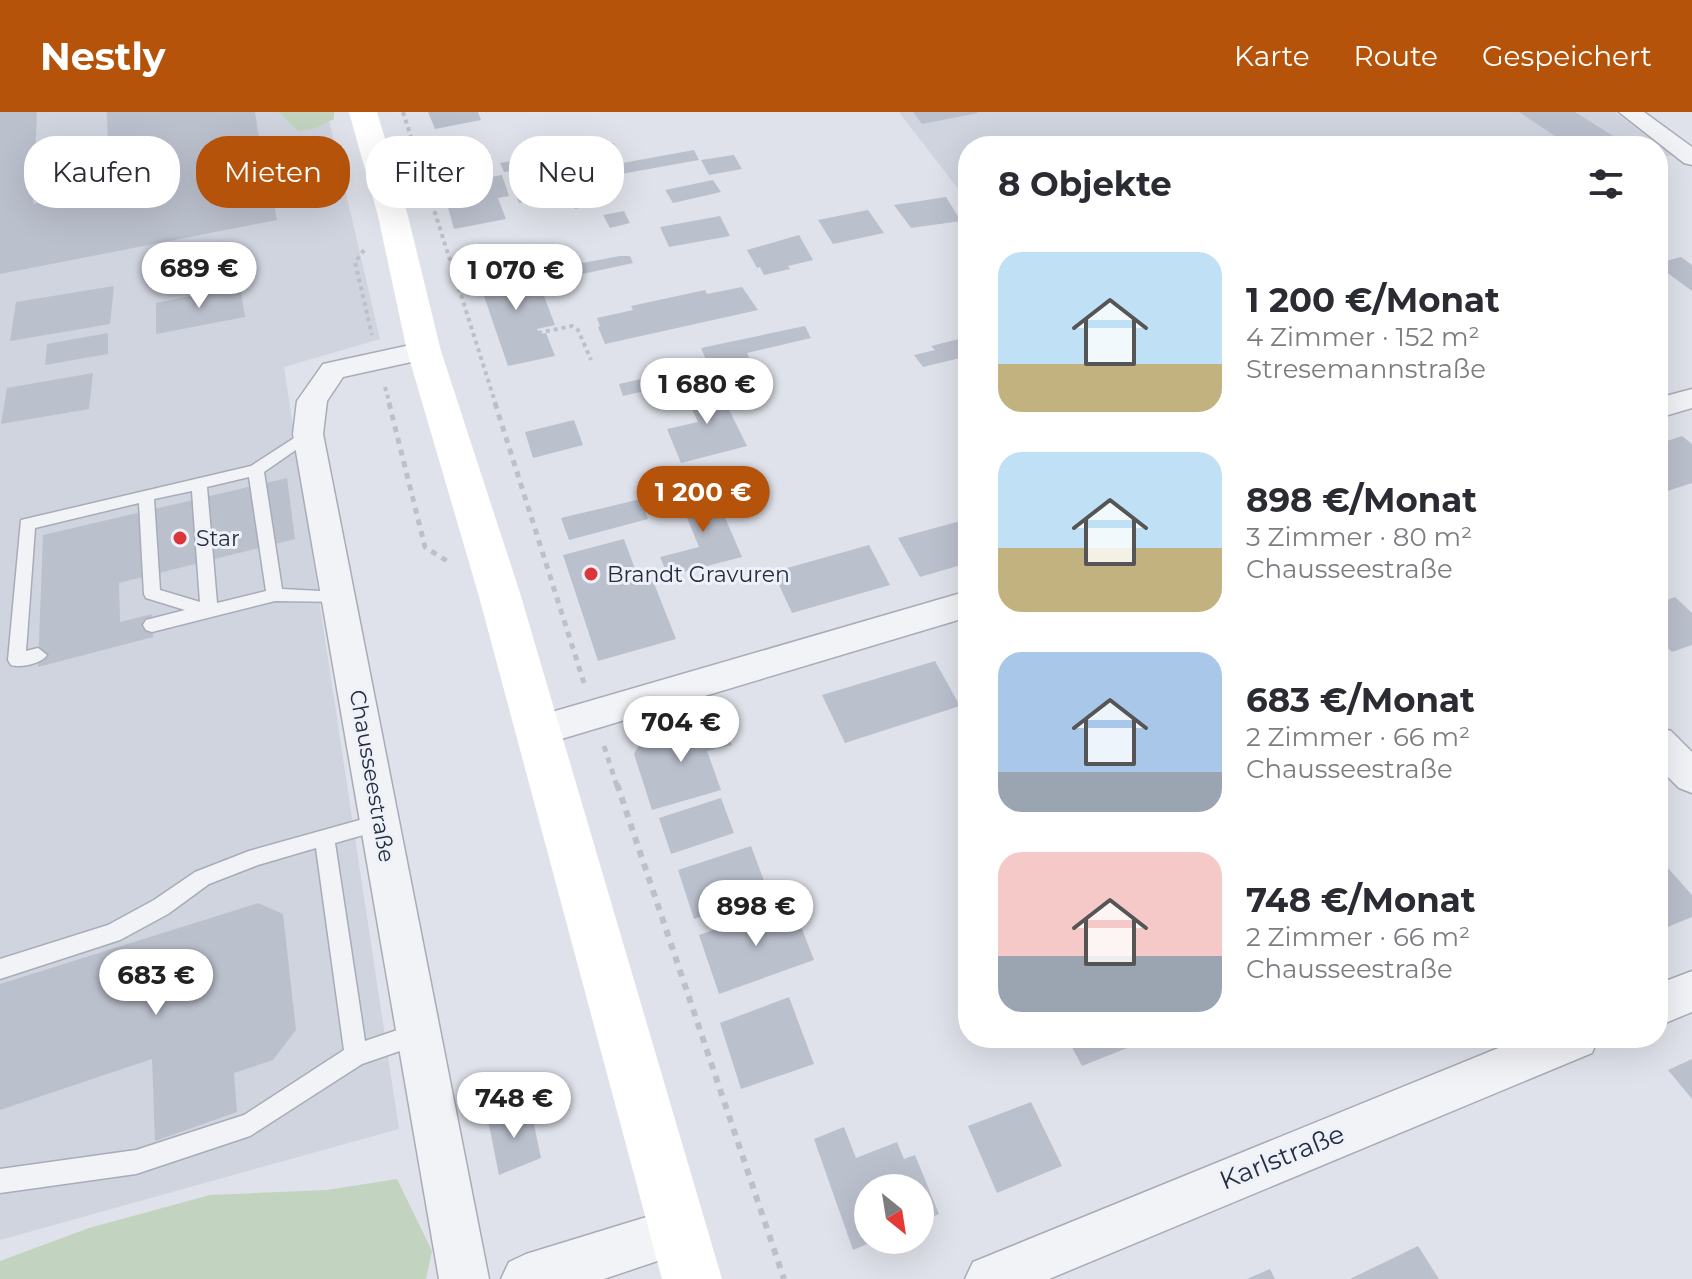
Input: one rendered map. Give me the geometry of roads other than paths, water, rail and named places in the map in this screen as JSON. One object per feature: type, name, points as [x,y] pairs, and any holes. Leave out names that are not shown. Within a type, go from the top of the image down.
[{"type":"main road","points":[[363,112],[393,216],[424,351],[538,731],[692,1279]]},
{"type":"street","points":[[1630,112],[1662,136]]},
{"type":"street","points":[[1668,140],[1692,158]]},
{"type":"street","name":"Chausseestraße","points":[[424,351],[333,370],[312,401],[308,434],[464,1279]]},
{"type":"street","points":[[1668,405],[1692,398]]},
{"type":"street","points":[[538,731],[958,607]]},
{"type":"street","points":[[1668,752],[1692,777]]},
{"type":"street","points":[[1668,1001],[1692,991]]},
{"type":"street","name":"Karlstraße","points":[[990,1279],[1552,1048]]},
{"type":"street","points":[[526,1279],[679,1231]]},
{"type":"lane","points":[[38,655],[17,660],[27,524],[256,470],[308,434]]},
{"type":"lane","points":[[256,470],[275,595]]},
{"type":"lane","points":[[146,496],[152,594],[209,611],[199,483]]},
{"type":"lane","points":[[152,625],[275,595],[339,598]]},
{"type":"lane","points":[[0,969],[113,933],[161,907],[177,892],[202,878],[256,857],[381,822]]},
{"type":"lane","points":[[324,837],[356,1055]]},
{"type":"lane","points":[[0,1181],[136,1162],[250,1125],[356,1055],[418,1034]]},
{"type":"place","name":"Star","points":[[180,538]]},
{"type":"place","name":"Brandt Gravuren","points":[[591,574]]}]
